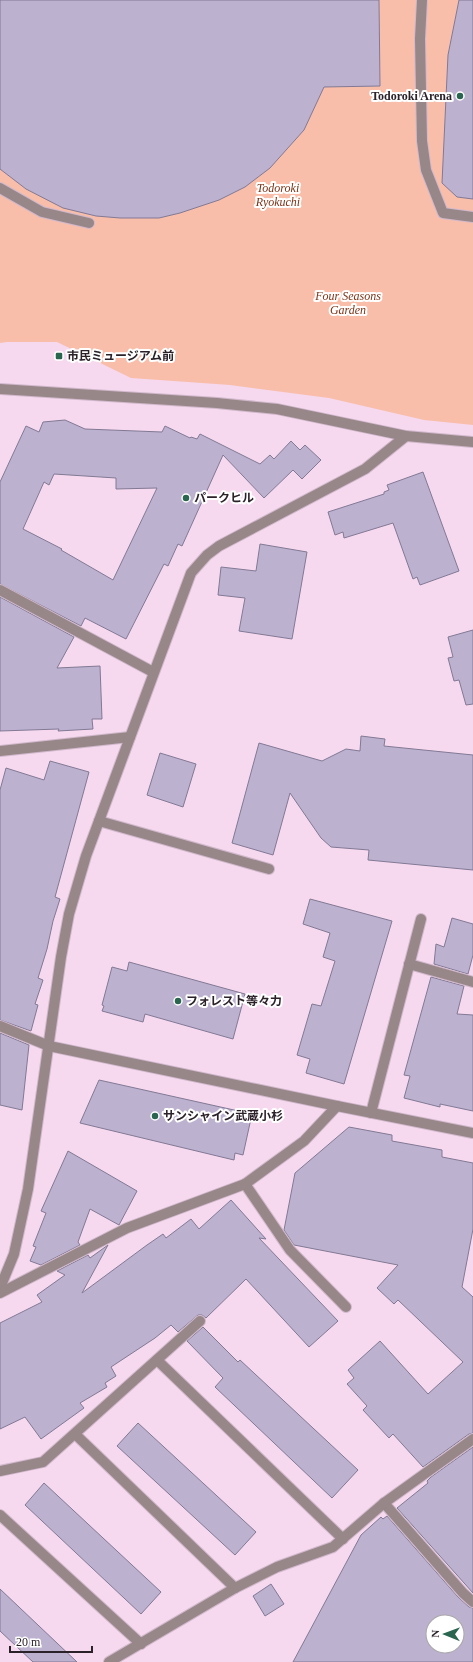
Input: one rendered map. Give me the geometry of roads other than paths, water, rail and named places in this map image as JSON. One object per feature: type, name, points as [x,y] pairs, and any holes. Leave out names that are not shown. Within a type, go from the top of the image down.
[{"type":"street","points":[[422,0],[420,39],[422,141],[426,170],[443,213],[473,217]]},
{"type":"street","points":[[0,188],[42,212],[89,223]]},
{"type":"street","points":[[0,389],[217,403],[277,409],[406,436],[473,442]]},
{"type":"street","points":[[0,1288],[14,1254],[28,1189],[61,957],[70,914],[86,856],[191,573],[207,554],[219,546],[365,469],[406,436]]},
{"type":"street","points":[[0,590],[153,672]]},
{"type":"street","points":[[0,751],[130,737]]},
{"type":"street","points":[[99,821],[269,869]]},
{"type":"street","points":[[371,1113],[421,919]]},
{"type":"street","points":[[409,964],[473,982]]},
{"type":"street","points":[[0,1026],[49,1046],[473,1133]]},
{"type":"street","points":[[0,1293],[127,1228],[245,1184],[304,1141],[337,1106]]},
{"type":"street","points":[[245,1184],[290,1250],[346,1307]]},
{"type":"street","points":[[0,1471],[44,1462],[200,1321]]},
{"type":"street","points":[[157,1360],[343,1539]]},
{"type":"street","points":[[75,1434],[235,1588]]},
{"type":"street","points":[[109,1662],[235,1588],[277,1567],[333,1547],[384,1504],[473,1439]]},
{"type":"street","points":[[384,1504],[463,1593],[473,1602]]},
{"type":"street","points":[[0,1515],[141,1644]]},
{"type":"place","name":"Todoroki Arena","points":[[460,96]]},
{"type":"place","name":"市民ミュージアム前","points":[[59,356]]},
{"type":"place","name":"パークヒル","points":[[186,498]]},
{"type":"place","name":"フォレスト等々力","points":[[178,1001]]},
{"type":"place","name":"サンシャイン武蔵小杉","points":[[155,1116]]},
{"type":"park label","name":"Todoroki Ryokuchi","points":[[278,195]]},
{"type":"park label","name":"Four Seasons Garden","points":[[348,303]]}]
